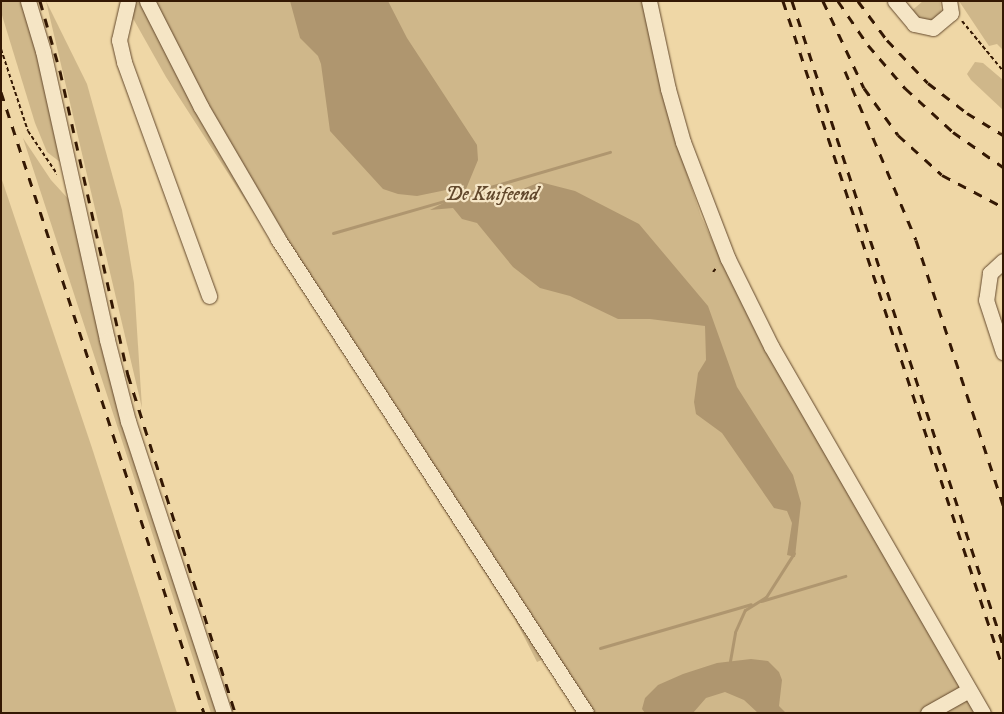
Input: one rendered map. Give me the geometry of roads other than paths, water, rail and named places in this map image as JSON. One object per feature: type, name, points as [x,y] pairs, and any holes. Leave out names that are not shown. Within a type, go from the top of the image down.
[{"type":"street","points":[[28,1],[74,185],[128,421],[224,713]]},
{"type":"street","points":[[128,1],[119,40],[124,62],[209,296]]},
{"type":"street","points":[[147,1],[201,107],[278,239],[586,713]]},
{"type":"street","points":[[649,1],[665,79],[683,142],[728,259],[771,346],[983,713]]},
{"type":"street","points":[[895,1],[914,24],[933,28],[947,19],[951,13],[950,2]]},
{"type":"street","points":[[1003,261],[990,274],[986,300],[1003,352]]},
{"type":"street","points":[[928,713],[969,690]]},
{"type":"waterway","points":[[466,194],[610,152]]},
{"type":"waterway","points":[[333,233],[444,201]]},
{"type":"waterway","points":[[730,661],[735,632],[745,610],[766,597],[794,553]]},
{"type":"waterway","points":[[761,601],[845,576]]},
{"type":"waterway","points":[[600,648],[751,604]]},
{"type":"railway","points":[[40,1],[60,71],[128,375],[235,713]]},
{"type":"railway","points":[[783,1],[1003,668]]},
{"type":"railway","points":[[792,1],[1003,645]]},
{"type":"railway","points":[[823,1],[864,88],[898,135],[942,175],[1003,207]]},
{"type":"railway","points":[[838,1],[868,45],[905,88],[953,132],[1003,167]]},
{"type":"railway","points":[[858,1],[887,40],[928,83],[967,113],[1003,135]]},
{"type":"railway","points":[[845,71],[916,240],[1003,505]]},
{"type":"railway","points":[[1,92],[204,713]]},
{"type":"park label","name":"De Kuifeend","points":[[492,195]]}]
